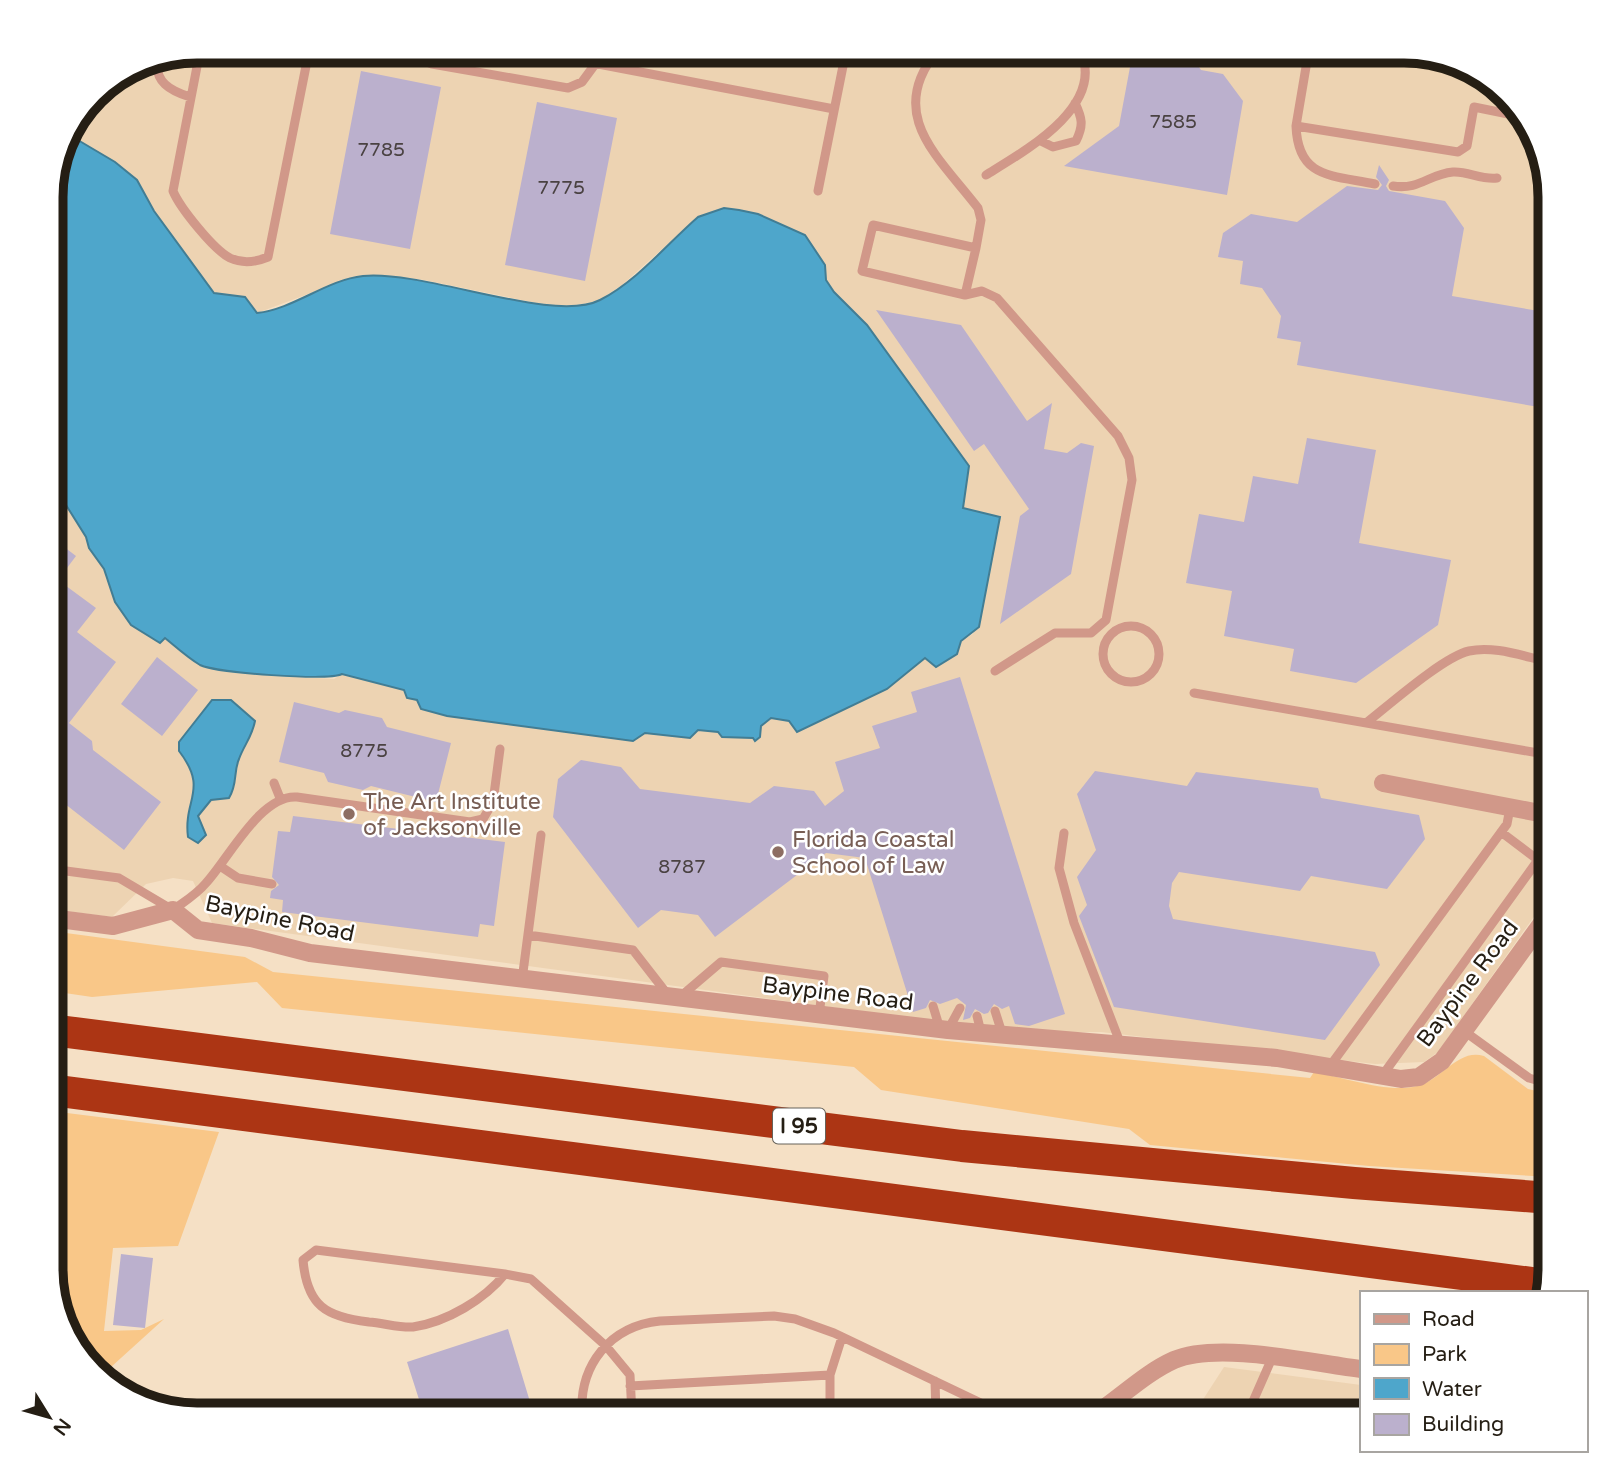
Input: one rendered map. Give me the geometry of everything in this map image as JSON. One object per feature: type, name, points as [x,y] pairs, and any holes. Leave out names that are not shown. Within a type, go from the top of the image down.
[{"type":"highway","name":"I 95","points":[[63,1032],[962,1146],[1354,1183],[1538,1197]]},
{"type":"highway","points":[[63,1092],[1537,1284]]},
{"type":"street","points":[[1383,783],[1538,812]]},
{"type":"street","name":"Baypine Road","points":[[63,920],[113,926],[173,910],[198,930],[251,938],[310,953],[944,1029],[979,1024],[1002,1033],[1122,1047],[1222,1052],[1406,1079],[1428,1072],[1442,1061],[1538,929]]},
{"type":"street","points":[[1112,1403],[1173,1361],[1195,1353],[1214,1352],[1360,1369]]},
{"type":"lane","points":[[197,63],[173,184],[177,201],[228,257],[255,262],[268,257],[307,63]]},
{"type":"lane","points":[[430,63],[568,88],[582,82],[596,63],[834,109]]},
{"type":"lane","points":[[818,191],[844,63]]},
{"type":"lane","points":[[929,63],[923,73],[915,100],[916,123],[978,208],[981,220],[965,295]]},
{"type":"lane","points":[[986,175],[1041,141],[1074,103],[1085,80],[1084,63]]},
{"type":"lane","points":[[1307,63],[1296,126],[1301,157],[1308,165],[1322,173],[1375,184]]},
{"type":"lane","points":[[157,69],[163,85],[174,93],[190,97]]},
{"type":"lane","points":[[1041,141],[1053,147],[1076,141],[1083,129],[1082,118],[1074,103]]},
{"type":"lane","points":[[1296,126],[1458,152],[1467,146],[1474,107],[1509,114]]},
{"type":"lane","points":[[1393,186],[1407,188],[1420,185],[1455,171],[1484,180],[1497,178]]},
{"type":"lane","points":[[975,248],[873,225],[862,271],[965,295],[982,291],[998,298],[1118,436],[1129,458],[1132,480],[1110,611],[1100,628],[1086,634],[1055,633],[995,671]]},
{"type":"lane","points":[[1123,627],[1140,627],[1154,638],[1159,654],[1154,670],[1148,677],[1131,682],[1114,677],[1104,662],[1103,653],[1109,636],[1123,627]]},
{"type":"lane","points":[[1100,628],[1109,636]]},
{"type":"lane","points":[[1366,723],[1451,660],[1470,651],[1493,650],[1538,659]]},
{"type":"lane","points":[[1194,693],[1538,753]]},
{"type":"lane","points":[[63,871],[119,878],[173,910],[205,885],[266,808],[280,798],[297,797],[477,821],[491,810],[500,749]]},
{"type":"lane","points":[[274,783],[280,798]]},
{"type":"lane","points":[[1330,1066],[1507,824],[1510,808]]},
{"type":"lane","points":[[1382,1076],[1538,860],[1501,832]]},
{"type":"lane","points":[[1064,833],[1059,868],[1073,923],[1122,1047]]},
{"type":"lane","points":[[522,980],[541,835]]},
{"type":"lane","points":[[220,866],[238,878],[272,884]]},
{"type":"lane","points":[[528,935],[633,950],[674,997],[721,962],[824,976],[819,1015]]},
{"type":"lane","points":[[933,1006],[944,1029],[960,1008]]},
{"type":"lane","points":[[995,1011],[1002,1033]]},
{"type":"lane","points":[[1464,1031],[1529,1078],[1538,1081]]},
{"type":"lane","points":[[505,1273],[490,1292],[462,1310],[412,1327],[338,1318],[321,1307],[305,1284],[303,1260],[316,1250],[505,1273],[531,1279],[606,1346],[630,1376],[631,1403]]},
{"type":"lane","points":[[583,1403],[584,1382],[606,1346],[623,1330],[642,1323],[774,1316],[794,1319],[842,1336],[981,1403]]},
{"type":"lane","points":[[830,1403],[830,1376],[842,1336]]},
{"type":"lane","points":[[1252,1403],[1272,1358]]},
{"type":"lane","points":[[630,1386],[830,1376]]},
{"type":"lane","points":[[934,1381],[935,1403]]},
{"type":"shaded area","points":[[188,63],[1413,63],[1447,70],[1471,81],[1499,102],[1520,130],[1533,162],[1538,188],[1538,911],[1438,1052],[1424,1062],[1375,1064],[1101,1032],[1015,1032],[212,923],[193,881],[173,878],[146,884],[112,917],[63,911],[63,500],[86,537],[89,548],[104,569],[106,579],[164,638],[201,666],[281,676],[334,679],[342,674],[404,690],[447,716],[632,741],[645,733],[690,738],[698,730],[718,732],[732,738],[760,736],[761,726],[771,718],[826,718],[887,689],[925,658],[936,667],[957,654],[961,641],[973,634],[1000,517],[962,508],[969,466],[867,325],[834,292],[826,280],[825,265],[758,214],[724,208],[698,217],[622,285],[598,301],[561,308],[419,279],[346,280],[257,313],[244,297],[214,293],[154,211],[137,180],[115,162],[76,139],[91,115],[102,102],[130,81],[154,70]]},
{"type":"shaded area","points":[[1224,1367],[1360,1385],[1360,1403],[1201,1403]]},
{"type":"green space","points":[[63,933],[245,957],[273,972],[1310,1078],[1314,1072],[1393,1088],[1426,1083],[1466,1056],[1484,1056],[1528,1089],[1538,1091],[1538,1176],[1369,1166],[1150,1145],[1129,1129],[881,1090],[854,1067],[282,1008],[257,982],[92,997],[63,993]]},
{"type":"green space","points":[[63,1112],[219,1132],[178,1246],[113,1248],[104,1331],[141,1330],[164,1319],[108,1369],[91,1351],[77,1328],[70,1312],[63,1278]]},
{"type":"water","points":[[76,139],[115,162],[137,180],[154,211],[214,293],[245,297],[257,313],[284,306],[336,283],[363,276],[389,276],[552,306],[579,306],[600,300],[627,283],[698,217],[724,208],[758,214],[805,235],[825,265],[826,280],[834,292],[867,325],[969,466],[963,508],[1000,517],[979,627],[961,641],[957,654],[936,667],[925,658],[887,689],[797,732],[789,721],[771,718],[761,726],[760,737],[755,741],[753,738],[722,737],[718,732],[698,730],[690,738],[645,733],[633,741],[447,716],[421,709],[417,700],[407,698],[404,690],[342,674],[316,677],[272,675],[227,671],[200,665],[165,638],[160,643],[131,625],[115,602],[104,569],[89,548],[86,537],[63,500],[63,188]]},
{"type":"water","points":[[212,700],[231,700],[255,721],[237,764],[234,788],[229,798],[211,800],[198,816],[206,835],[198,843],[188,837],[187,824],[194,785],[188,764],[179,751],[179,742]]},
{"type":"building","points":[[1131,63],[1196,63],[1201,70],[1223,74],[1243,101],[1227,195],[1064,166],[1119,126]]},
{"type":"building","points":[[361,71],[441,87],[410,249],[330,234]]},
{"type":"building","points":[[537,102],[617,118],[585,281],[505,265]]},
{"type":"building","points":[[1379,165],[1389,180],[1386,186],[1389,191],[1445,201],[1464,228],[1452,296],[1538,311],[1538,407],[1297,365],[1301,342],[1277,338],[1281,316],[1262,288],[1240,284],[1243,261],[1218,257],[1223,233],[1251,214],[1297,222],[1347,186],[1378,190],[1382,185],[1376,177]]},
{"type":"building","points":[[876,310],[961,325],[1027,421],[1052,403],[1044,449],[1067,453],[1081,443],[1094,446],[1071,574],[1000,624],[1020,516],[1029,509],[984,444],[974,451]]},
{"type":"building","points":[[1307,438],[1376,450],[1359,543],[1451,560],[1438,625],[1356,683],[1290,671],[1294,649],[1224,636],[1232,591],[1186,583],[1199,514],[1244,522],[1253,476],[1298,484]]},
{"type":"building","points":[[63,546],[76,556],[63,573]]},
{"type":"building","points":[[63,584],[96,608],[77,632],[116,662],[69,723],[92,741],[93,750],[161,802],[124,850],[63,802]]},
{"type":"building","points":[[157,657],[198,690],[162,736],[121,704]]},
{"type":"building","points":[[960,677],[1065,1014],[1029,1026],[1015,1024],[1009,1006],[1002,1009],[994,1004],[988,1013],[984,1014],[975,1009],[970,1018],[963,1020],[966,1005],[957,998],[940,1004],[930,1000],[926,1008],[913,1012],[865,858],[826,853],[715,937],[698,915],[661,910],[638,928],[553,817],[558,779],[581,760],[621,767],[640,789],[750,803],[774,786],[814,791],[825,806],[844,791],[835,762],[880,748],[872,726],[917,712],[911,692]]},
{"type":"building","points":[[294,702],[339,713],[345,710],[382,718],[387,727],[451,743],[436,802],[371,786],[363,790],[328,782],[324,773],[279,762]]},
{"type":"building","points":[[1095,771],[1187,786],[1196,772],[1318,788],[1321,798],[1419,815],[1425,839],[1387,889],[1311,876],[1300,891],[1179,872],[1172,883],[1169,906],[1173,919],[1375,952],[1380,965],[1325,1040],[1114,1007],[1079,916],[1087,905],[1077,877],[1096,850],[1077,794]]},
{"type":"building","points":[[293,816],[505,842],[494,926],[480,924],[478,937],[282,912],[283,900],[270,898],[271,891],[279,885],[272,877],[278,831],[290,832]]},
{"type":"building","points":[[121,1254],[153,1258],[145,1328],[113,1325]]},
{"type":"building","points":[[508,1329],[530,1403],[420,1403],[407,1362]]},
{"type":"place","name":"The Art Institute of Jacksonville","points":[[349,814]]},
{"type":"place","name":"Florida Coastal School of Law","points":[[778,852]]}]
